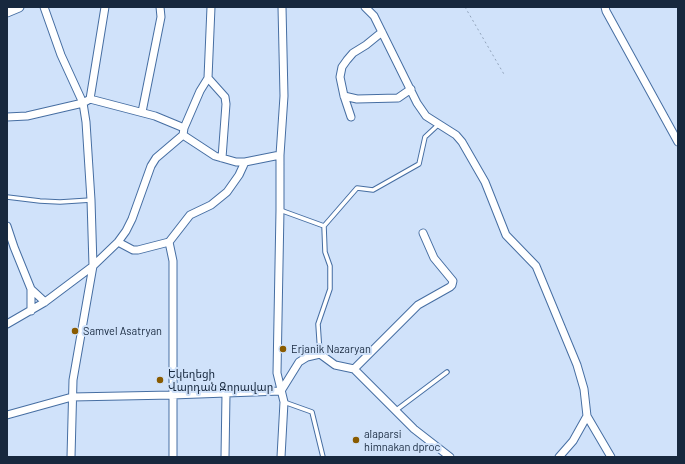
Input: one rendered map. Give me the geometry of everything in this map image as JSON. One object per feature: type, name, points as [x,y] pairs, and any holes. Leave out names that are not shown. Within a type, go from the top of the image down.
[{"type":"street","points":[[7,12],[18,7]]},
{"type":"street","points":[[44,7],[61,55],[83,103],[86,122],[91,200],[93,266],[73,380],[71,457]]},
{"type":"street","points":[[90,99],[105,7]]},
{"type":"street","points":[[142,112],[161,17],[160,7]]},
{"type":"street","points":[[7,324],[45,302],[93,266],[118,242],[126,231],[132,219],[151,166],[156,158],[183,132],[200,91],[208,78],[211,7]]},
{"type":"street","points":[[281,457],[284,402],[277,374],[280,155],[284,96],[282,7]]},
{"type":"street","points":[[365,7],[374,16],[417,103],[426,116],[456,135],[462,142],[485,182],[506,236],[536,266],[577,365],[584,389],[587,416],[611,457]]},
{"type":"street","points":[[605,7],[606,12],[678,142]]},
{"type":"street","points":[[351,117],[340,77],[342,67],[353,53],[382,32]]},
{"type":"street","points":[[208,78],[225,97],[226,104],[222,158]]},
{"type":"street","points":[[344,96],[357,99],[398,98],[410,89]]},
{"type":"street","points":[[7,117],[27,116],[83,103],[90,99],[155,116],[183,132],[215,156],[236,162],[245,162],[280,155]]},
{"type":"street","points":[[118,242],[133,250],[138,250],[169,242],[190,215],[211,205],[227,192],[239,175],[245,162]]},
{"type":"street","points":[[7,226],[31,289],[31,311]]},
{"type":"street","points":[[354,369],[418,305],[452,285],[453,281],[434,258],[423,234]]},
{"type":"street","points":[[169,242],[173,261],[172,457]]},
{"type":"street","points":[[31,289],[45,302]]},
{"type":"street","points":[[281,391],[299,362],[306,357],[320,354],[335,365],[354,369],[414,429],[450,457]]},
{"type":"street","points":[[7,415],[72,397],[226,394],[281,391]]},
{"type":"street","points":[[225,457],[226,394]]},
{"type":"street","points":[[559,457],[573,441],[587,416]]},
{"type":"lane","points":[[320,354],[318,324],[330,289],[330,266],[325,252],[324,226],[358,188],[373,190],[419,164],[425,137],[438,124]]},
{"type":"lane","points":[[7,197],[47,202],[91,200]]},
{"type":"lane","points":[[280,210],[324,226]]},
{"type":"lane","points":[[395,411],[446,372]]},
{"type":"lane","points":[[284,402],[312,412],[323,457]]},
{"type":"path","points":[[465,7],[505,76]]},
{"type":"place","name":"Samvel Asatryan","points":[[75,331]]},
{"type":"place","name":"Erjanik Nazaryan","points":[[283,349]]},
{"type":"place","name":"Եկեղեցի Վարդան Զորավար","points":[[160,380]]},
{"type":"place","name":"alaparsi himnakan dproc","points":[[356,440]]}]
